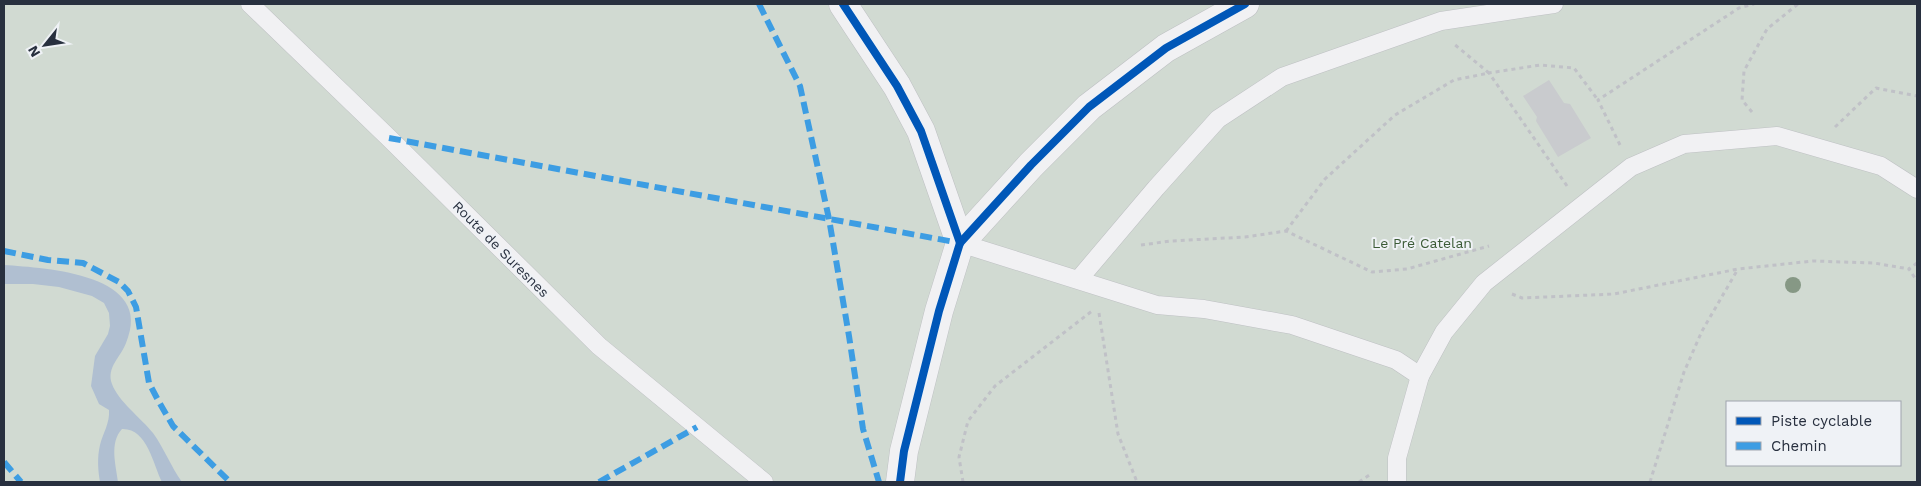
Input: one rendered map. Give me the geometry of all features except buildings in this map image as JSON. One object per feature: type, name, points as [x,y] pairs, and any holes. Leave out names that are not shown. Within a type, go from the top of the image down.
[{"type":"street","points":[[843,4],[897,86],[922,132],[960,243]]},
{"type":"street","points":[[900,482],[904,451],[932,339],[960,243],[1031,165],[1089,107],[1166,48],[1245,4]]},
{"type":"lane","name":"Route de Suresnes","points":[[250,4],[389,138],[599,346],[764,482]]},
{"type":"lane","points":[[1079,279],[1218,119],[1282,77],[1440,21],[1554,4]]},
{"type":"lane","points":[[1397,482],[1397,458],[1420,376],[1444,332],[1484,283],[1631,167],[1684,144],[1777,136],[1882,166],[1917,189]]},
{"type":"lane","points":[[960,243],[1157,305],[1204,309],[1292,325],[1396,360],[1420,376]]},
{"type":"path","points":[[1598,100],[1739,8],[1754,4]]},
{"type":"path","points":[[1777,136],[1762,125],[1742,100],[1744,71],[1767,30],[1798,4]]},
{"type":"path","points":[[1432,24],[1489,74],[1580,206]]},
{"type":"path","points":[[1286,231],[1325,179],[1395,114],[1454,80],[1540,65],[1574,68],[1598,100],[1631,167]]},
{"type":"path","points":[[1815,147],[1876,88],[1917,96]]},
{"type":"path","points":[[1105,249],[1171,241],[1246,237],[1286,231],[1372,272],[1407,269],[1491,246]]},
{"type":"path","points":[[1484,283],[1522,298],[1614,294],[1738,270],[1813,261],[1874,263],[1909,269],[1917,281]]},
{"type":"path","points":[[1909,269],[1917,262]]},
{"type":"path","points":[[1650,482],[1684,372],[1702,331],[1738,270]]},
{"type":"path","points":[[963,482],[959,458],[968,421],[995,386],[1098,306],[1118,434],[1136,482]]},
{"type":"green space","name":"Le Pré Catelan","points":[[4,4],[1917,4],[1917,482],[4,482]]},
{"type":"water","points":[[4,265],[45,269],[92,279],[112,289],[126,302],[131,320],[124,348],[112,367],[112,384],[124,403],[153,433],[182,482],[162,482],[148,448],[138,434],[131,430],[122,429],[114,447],[118,482],[100,482],[98,455],[109,410],[99,404],[91,386],[95,356],[108,334],[110,326],[109,313],[104,303],[92,296],[59,287],[33,284],[4,284]]},
{"type":"marked path","points":[[759,4],[800,86],[829,219],[863,429],[879,482]]},
{"type":"marked path","points":[[389,138],[960,243]]},
{"type":"marked path","points":[[4,251],[48,260],[83,263],[119,282],[128,291],[136,307],[149,383],[159,402],[173,426],[230,482]]},
{"type":"marked path","points":[[599,482],[697,427]]},
{"type":"marked path","points":[[4,462],[21,482]]},
{"type":"cycle path","points":[[843,4],[897,86],[921,131],[960,243]]},
{"type":"cycle path","points":[[900,482],[904,451],[939,311],[960,243],[1031,165],[1089,107],[1166,48],[1245,4]]}]
